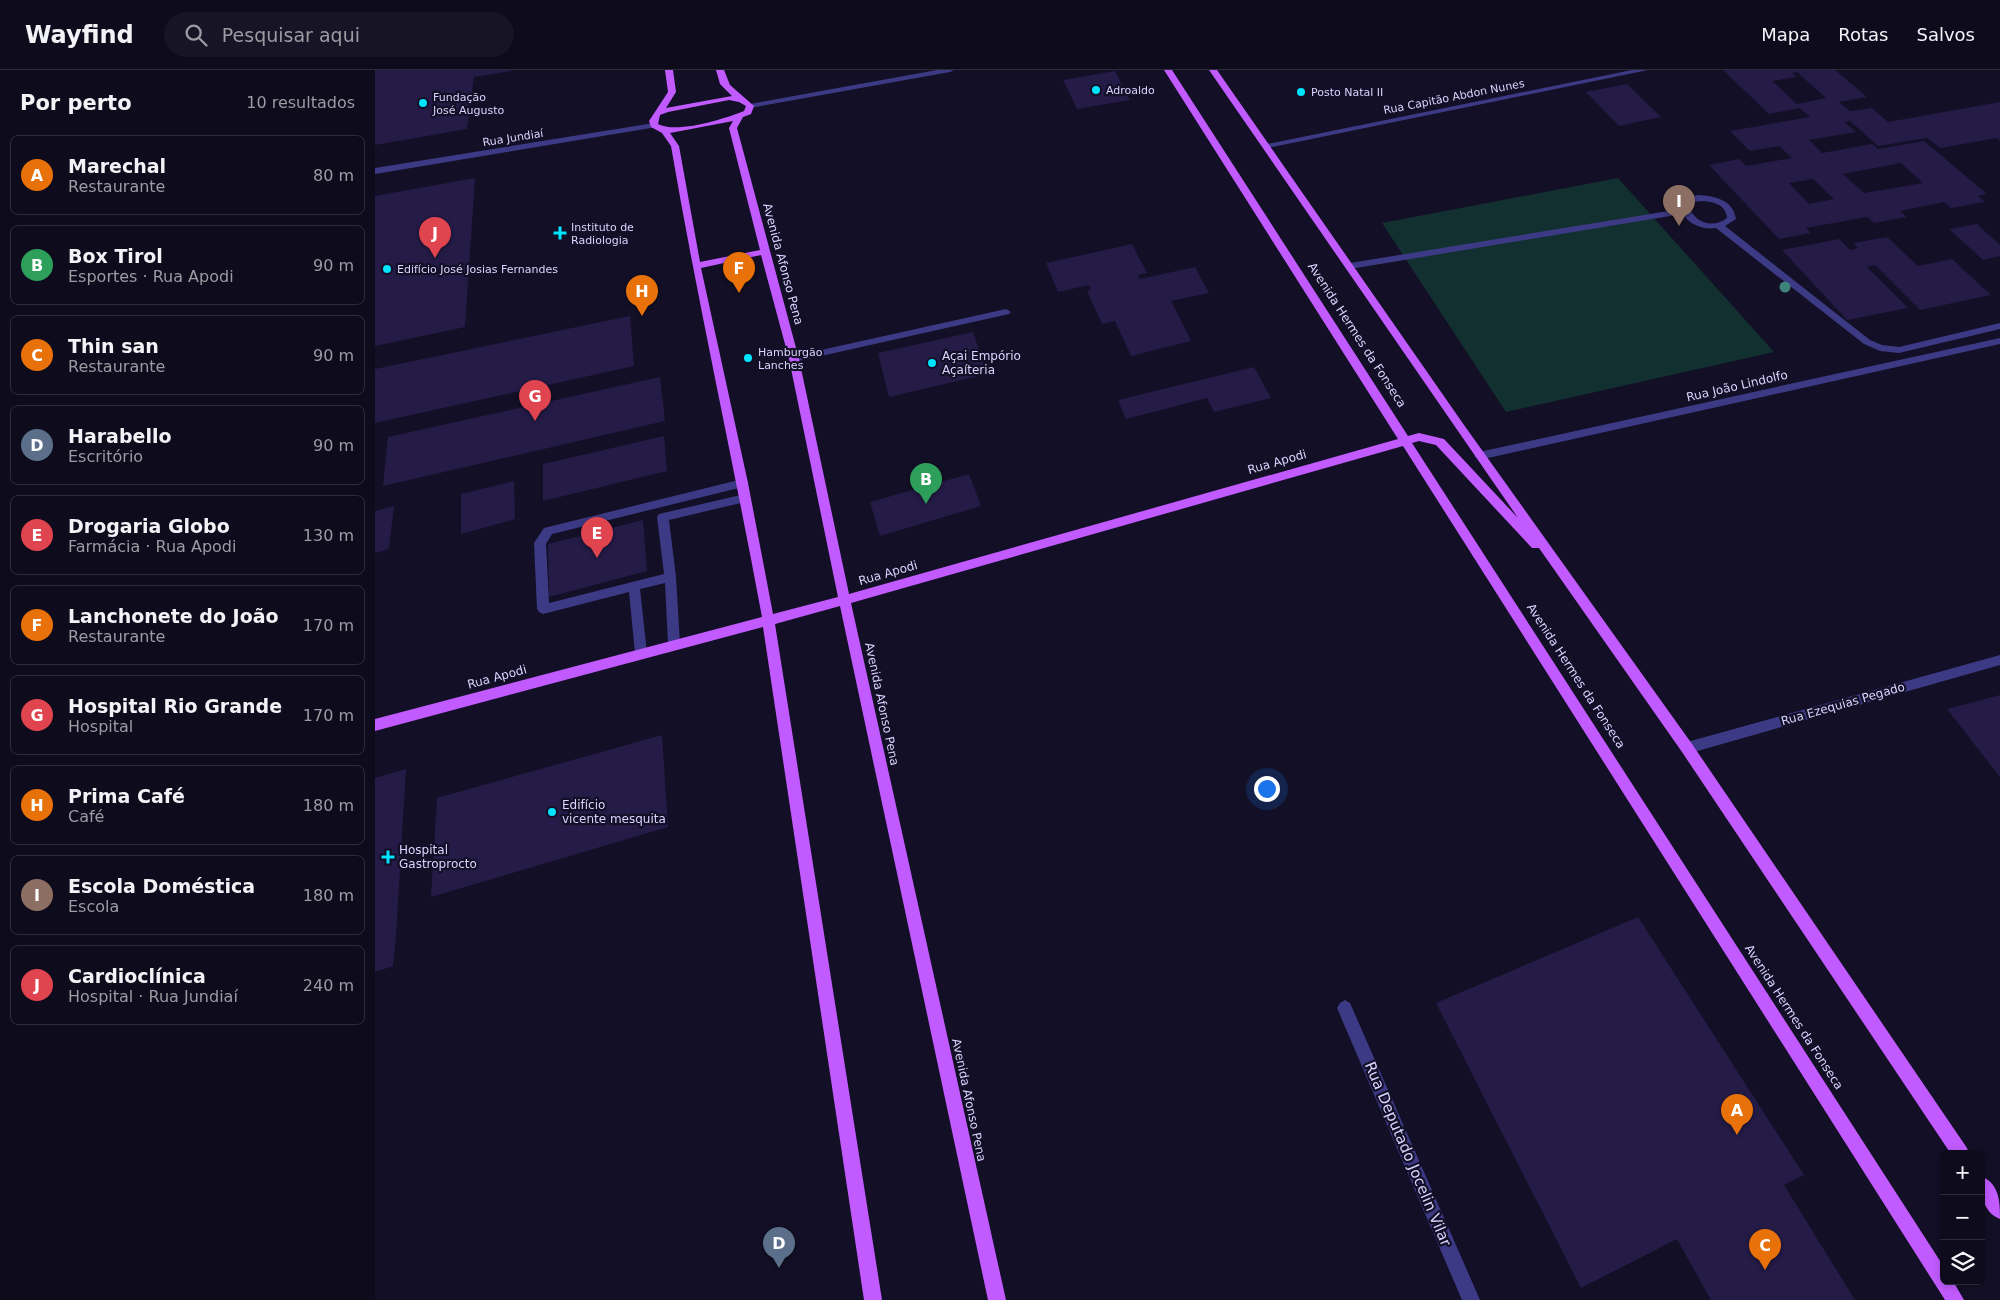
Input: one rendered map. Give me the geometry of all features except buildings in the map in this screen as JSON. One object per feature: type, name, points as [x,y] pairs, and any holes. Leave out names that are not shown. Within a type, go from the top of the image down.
[{"type":"main road","points":[[669,70],[672,92],[653,117],[654,125],[665,132],[675,146],[696,266],[743,483],[768,620],[873,1300]]},
{"type":"main road","points":[[665,132],[711,125],[739,117],[748,112],[750,106],[726,89],[722,82],[720,70]]},
{"type":"main road","name":"Avenida Hermes da Fonseca","points":[[1168,70],[1955,1300]]},
{"type":"main road","points":[[1213,70],[1351,266],[1479,456],[1687,748],[1958,1150]]},
{"type":"main road","points":[[657,113],[683,105],[714,100],[741,99]]},
{"type":"main road","name":"Avenida Afonso Pena","points":[[739,117],[733,128],[764,252],[794,359],[997,1300]]},
{"type":"main road","points":[[696,266],[764,252]]},
{"type":"main road","name":"Rua Apodi","points":[[375,724],[641,652],[845,600],[1419,437],[1439,442],[1525,535],[1558,566]]},
{"type":"main road","points":[[1985,1190],[2000,1212]]},
{"type":"street","points":[[750,106],[950,70]]},
{"type":"street","name":"Rua Capitão Abdon Nunes","points":[[1267,146],[1644,70]]},
{"type":"street","name":"Rua Jundiaí","points":[[375,171],[654,125]]},
{"type":"street","points":[[1697,198],[1718,201],[1727,206],[1732,212],[1732,218],[1728,223],[1719,226],[1698,223],[1689,218],[1684,212],[1684,205],[1689,200],[1697,198]]},
{"type":"street","points":[[1351,266],[1684,212]]},
{"type":"street","points":[[1719,226],[1867,342],[1880,348],[1899,350],[2000,326]]},
{"type":"street","points":[[794,359],[1005,312]]},
{"type":"street","name":"Rua João Lindolfo","points":[[1479,456],[2000,341]]},
{"type":"street","points":[[670,576],[543,609],[540,543],[548,531],[743,483]]},
{"type":"street","points":[[674,644],[670,576],[663,518],[745,498]]},
{"type":"street","points":[[634,586],[641,652]]},
{"type":"street","name":"Rua Ezequias Pegado","points":[[1687,748],[2000,660]]},
{"type":"street","name":"Rua Deputado Jocelin Vilar","points":[[1345,1008],[1471,1300]]},
{"type":"green space","points":[[1618,178],[1774,352],[1506,412],[1382,223]]},
{"type":"place","name":"Adroaldo","points":[[1096,90]]},
{"type":"place","name":"Posto Natal II","points":[[1301,92]]},
{"type":"place","name":"Fundação José Augusto","points":[[423,103]]},
{"type":"place","name":"Escola Doméstica","points":[[1679,226]]},
{"type":"place","name":"Instituto de Radiologia","points":[[560,233]]},
{"type":"place","name":"Cardioclínica","points":[[435,258]]},
{"type":"place","name":"Edifício José Josias Fernandes","points":[[387,269]]},
{"type":"place","name":"Lanchonete do João","points":[[739,293]]},
{"type":"place","name":"Prima Café","points":[[642,316]]},
{"type":"place","name":"Hamburgão Lanches","points":[[748,358]]},
{"type":"place","name":"Açai Empório Açaíteria","points":[[932,363]]},
{"type":"place","name":"Hospital Rio Grande","points":[[535,421]]},
{"type":"place","name":"Box Tirol","points":[[926,504]]},
{"type":"place","name":"Drogaria Globo","points":[[597,558]]},
{"type":"place","name":"Edifício vicente mesquita","points":[[552,812]]},
{"type":"place","name":"Hospital Gastroprocto","points":[[388,857]]},
{"type":"place","name":"Marechal","points":[[1737,1135]]},
{"type":"place","name":"Harabello","points":[[779,1268]]},
{"type":"place","name":"Thin san","points":[[1765,1270]]}]
